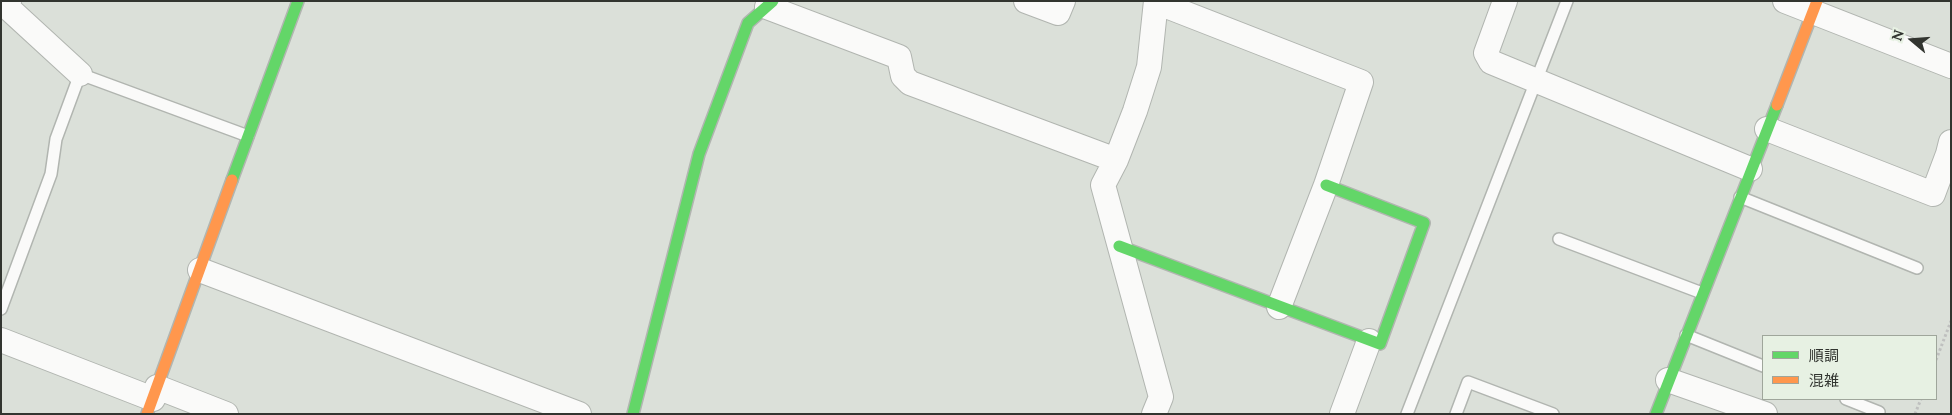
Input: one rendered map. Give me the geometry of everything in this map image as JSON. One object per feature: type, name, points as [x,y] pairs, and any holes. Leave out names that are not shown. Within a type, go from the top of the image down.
[{"type":"street","points":[[9,1],[7,7],[80,74]]},
{"type":"street","points":[[152,400],[298,1]]},
{"type":"street","points":[[1026,1],[1058,13],[1063,1]]},
{"type":"street","points":[[1505,1],[1486,53],[1491,62],[1750,169]]},
{"type":"street","points":[[1785,1],[1815,6],[1951,66]]},
{"type":"street","points":[[1154,414],[1161,398],[1102,185],[1116,160],[1135,111],[1148,67],[1156,2],[1361,82],[1326,185],[1279,306]]},
{"type":"street","points":[[634,414],[699,154],[748,23],[770,4],[899,57],[903,76],[910,83],[1116,160]]},
{"type":"street","points":[[1656,414],[1815,6]]},
{"type":"street","points":[[1767,129],[1933,194],[1951,142]]},
{"type":"street","points":[[1119,246],[1380,344],[1424,223],[1326,185]]},
{"type":"street","points":[[200,270],[579,414]]},
{"type":"street","points":[[1,340],[152,400],[226,414]]},
{"type":"street","points":[[1342,414],[1369,341]]},
{"type":"street","points":[[1668,380],[1765,414]]},
{"type":"lane","points":[[1407,414],[1567,1]]},
{"type":"lane","points":[[1,309],[52,174],[56,139],[80,74],[248,136]]},
{"type":"lane","points":[[1740,197],[1917,268]]},
{"type":"lane","points":[[1559,239],[1702,293]]},
{"type":"lane","points":[[1686,335],[1762,366]]},
{"type":"lane","points":[[1456,414],[1468,382],[1553,414]]},
{"type":"lane","points":[[1849,400],[1879,412]]},
{"type":"path","points":[[1937,357],[1951,321]]},
{"type":"path","points":[[1915,414],[1921,400]]},
{"type":"traffic: fast","points":[[232,180],[298,1]]},
{"type":"traffic: fast","points":[[633,414],[699,154],[748,23],[773,1]]},
{"type":"traffic: fast","points":[[1656,414],[1777,105]]},
{"type":"traffic: fast","points":[[1119,246],[1380,344],[1424,223],[1326,185]]},
{"type":"traffic: slow","points":[[1777,105],[1817,1]]},
{"type":"traffic: slow","points":[[147,414],[232,180]]}]
